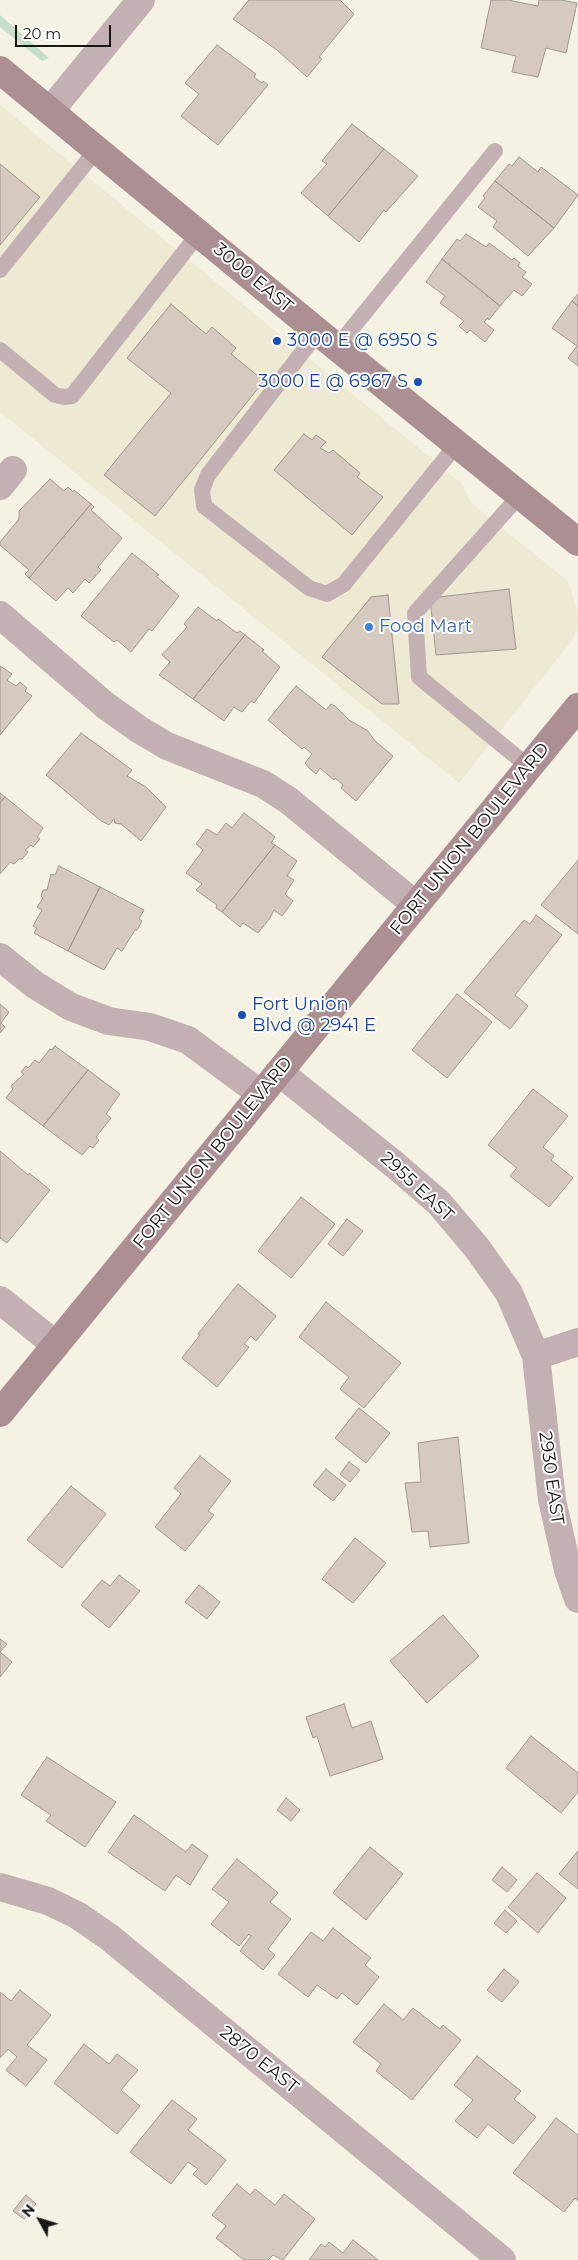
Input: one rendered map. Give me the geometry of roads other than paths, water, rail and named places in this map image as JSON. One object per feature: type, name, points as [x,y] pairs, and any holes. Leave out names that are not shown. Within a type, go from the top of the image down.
[{"type":"main road","name":"3000 EAST","points":[[0,70],[327,339],[578,542]]},
{"type":"main road","name":"FORT UNION BOULEVARD","points":[[0,1413],[578,707]]},
{"type":"street","points":[[50,111],[141,0]]},
{"type":"street","points":[[0,615],[106,706],[140,730],[167,746],[262,784],[288,800],[416,905]]},
{"type":"street","points":[[0,957],[34,985],[71,1007],[109,1021],[150,1027],[188,1040],[261,1094]]},
{"type":"street","name":"2955 EAST","points":[[279,1072],[395,1165],[439,1203],[477,1248],[509,1294],[536,1356]]},
{"type":"street","points":[[0,1300],[56,1345]]},
{"type":"street","points":[[536,1356],[578,1342]]},
{"type":"street","name":"2930 EAST","points":[[536,1356],[552,1500],[568,1570],[578,1598]]},
{"type":"street","name":"2870 EAST","points":[[0,1888],[55,1905],[77,1915],[109,1937],[502,2260]]},
{"type":"lane","points":[[0,270],[97,149]]},
{"type":"lane","points":[[457,444],[344,584],[327,594],[309,588],[204,506],[202,490],[208,475],[496,151]]},
{"type":"lane","points":[[0,350],[55,395],[72,396],[199,234]]},
{"type":"lane","points":[[521,494],[414,613],[419,677],[529,768]]},
{"type":"place","name":"3000 E @ 6950 S","points":[[277,341]]},
{"type":"place","name":"3000 E @ 6967 S","points":[[418,382]]},
{"type":"place","name":"Food Mart","points":[[369,627]]},
{"type":"place","name":"Fort Union Blvd @ 2941 E","points":[[242,1015]]}]
